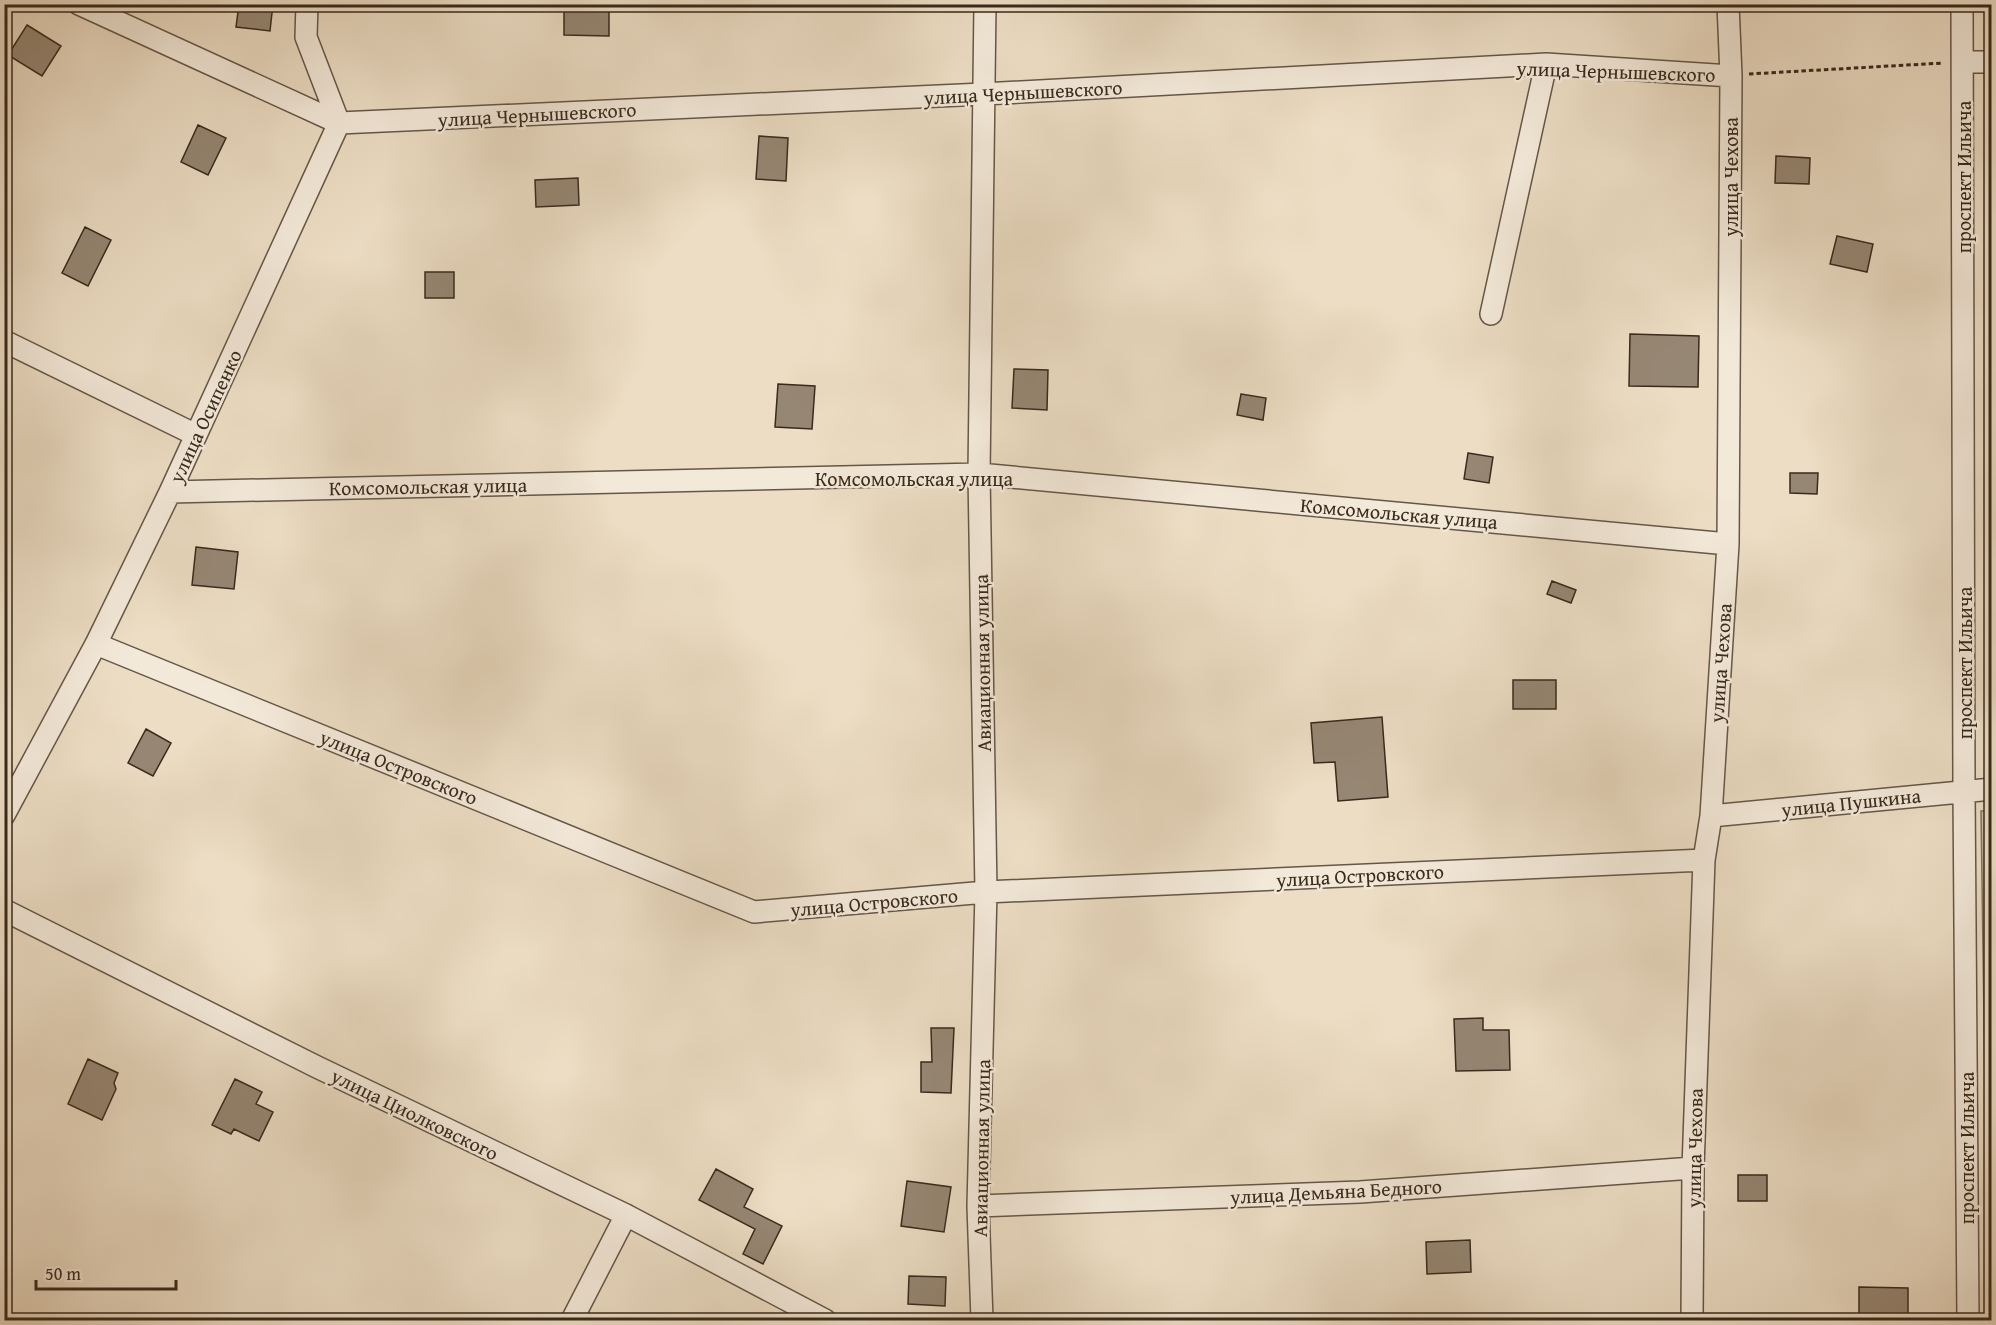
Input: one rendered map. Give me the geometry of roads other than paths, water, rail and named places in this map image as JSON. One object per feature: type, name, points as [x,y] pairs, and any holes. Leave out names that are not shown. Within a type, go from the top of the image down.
[{"type":"street","name":"улица Чернышевского","points":[[79,4],[339,123],[983,94],[1546,64],[1731,76]]},
{"type":"street","points":[[308,4],[306,37],[339,123]]},
{"type":"street","name":"Авиационная улица","points":[[982,1320],[978,1206],[986,892],[979,474],[985,4]]},
{"type":"street","name":"улица Чехова","points":[[1692,1320],[1693,1168],[1704,860],[1711,816],[1728,544],[1731,76],[1728,4]]},
{"type":"street","name":"проспект Ильича","points":[[1962,4],[1968,1320]]},
{"type":"street","points":[[1963,62],[1992,62]]},
{"type":"street","points":[[1491,314],[1546,64]]},
{"type":"street","name":"улица Осипенко","points":[[4,815],[96,644],[170,492],[339,123]]},
{"type":"street","points":[[4,341],[196,435]]},
{"type":"street","name":"Комсомольская улица","points":[[170,492],[979,474],[1728,544]]},
{"type":"street","name":"улица Островского","points":[[96,644],[754,912],[986,892],[1704,860]]},
{"type":"street","name":"улица Пушкина","points":[[1711,816],[1992,789]]},
{"type":"street","name":"улица Циолковского","points":[[4,910],[317,1067],[626,1215],[825,1320]]},
{"type":"street","name":"улица Демьяна Бедного","points":[[978,1206],[1360,1192],[1693,1168]]},
{"type":"street","points":[[572,1320],[626,1215]]}]
